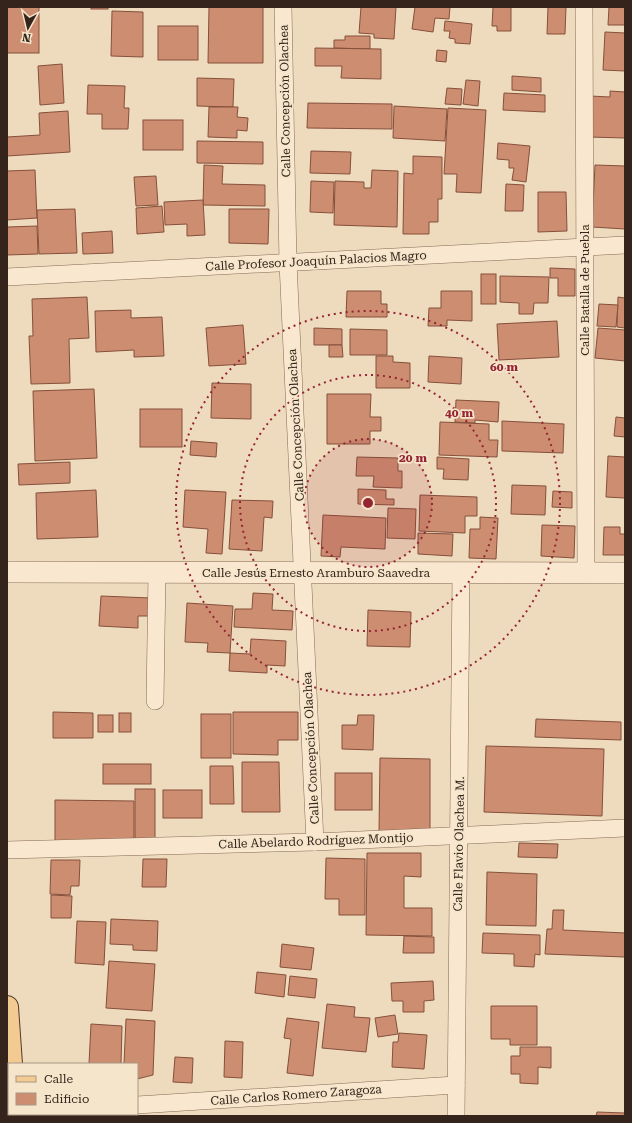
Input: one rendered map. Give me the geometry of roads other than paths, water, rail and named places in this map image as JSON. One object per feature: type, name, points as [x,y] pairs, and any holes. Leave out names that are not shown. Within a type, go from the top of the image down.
[{"type":"main road","points":[[7,1007],[11,1063]]},
{"type":"street","name":"Calle Concepción Olachea","points":[[283,7],[288,263],[315,842]]},
{"type":"street","name":"Calle Batalla de Puebla","points":[[584,7],[586,573]]},
{"type":"street","name":"Calle Profesor Joaquín Palacios Magro","points":[[7,277],[625,245]]},
{"type":"street","name":"Calle Jesús Ernesto Aramburo Saavedra","points":[[7,572],[625,573]]},
{"type":"street","points":[[155,701],[157,572]]},
{"type":"street","name":"Calle Flavio Olachea M.","points":[[456,1116],[461,573]]},
{"type":"street","name":"Calle Abelardo Rodríguez Montijo","points":[[7,850],[315,842],[625,828]]},
{"type":"street","name":"Calle Carlos Romero Zaragoza","points":[[138,1105],[456,1085]]}]
